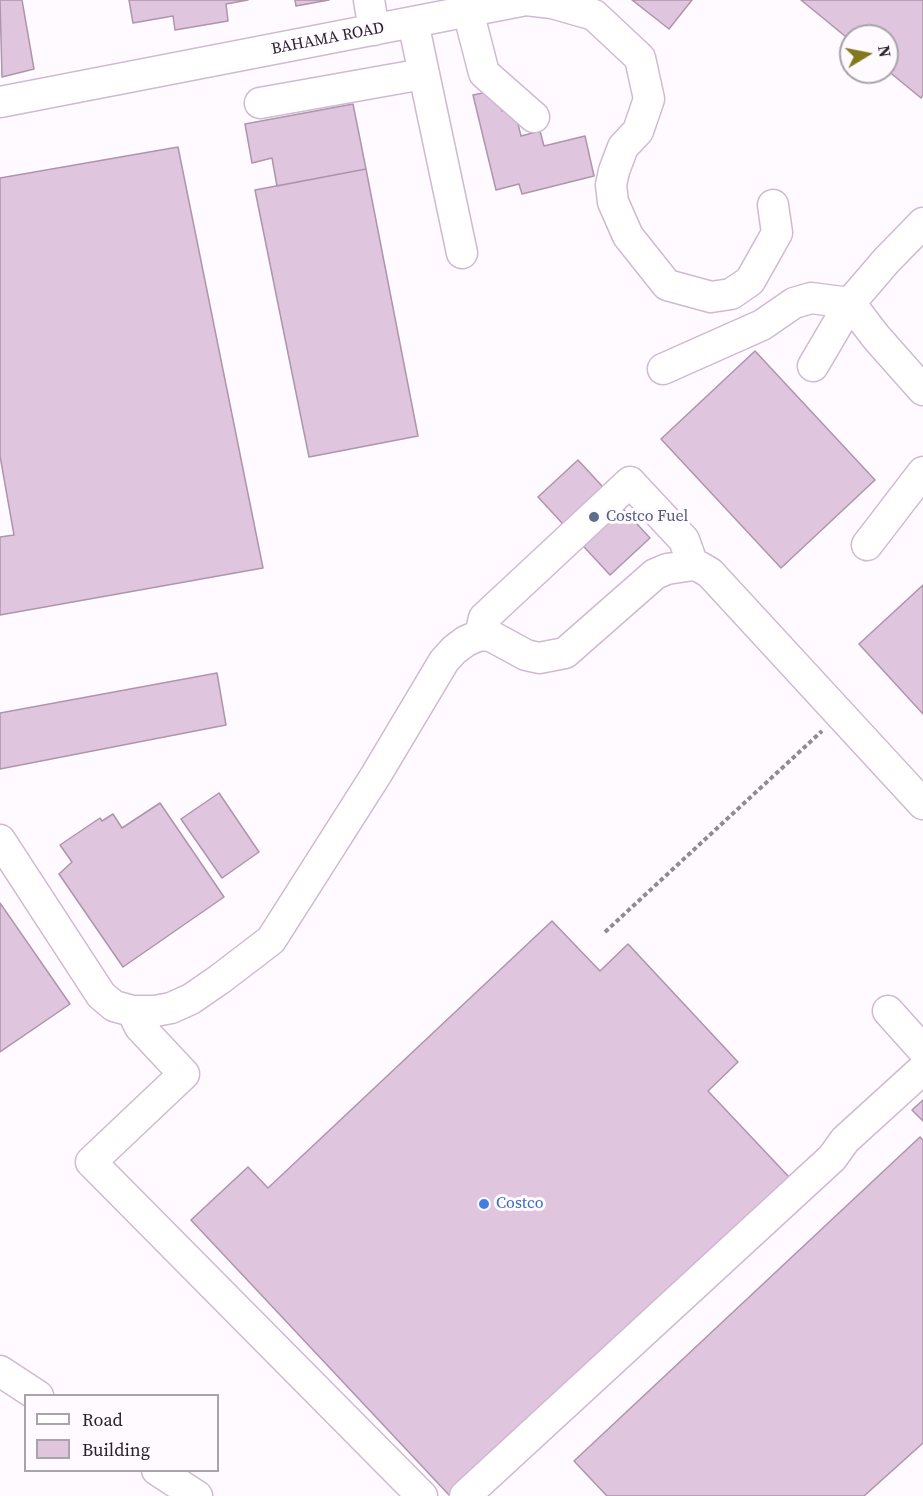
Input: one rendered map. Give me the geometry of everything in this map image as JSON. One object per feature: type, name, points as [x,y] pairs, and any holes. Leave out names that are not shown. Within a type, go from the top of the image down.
[{"type":"street","points":[[369,0],[374,30]]},
{"type":"street","name":"BAHAMA ROAD","points":[[0,102],[526,0],[552,3],[594,15],[640,58],[649,99],[638,131],[623,147],[614,171],[611,185],[613,202],[628,236],[667,285],[711,297],[731,294],[750,281],[777,233],[773,205]]},
{"type":"street","points":[[468,11],[484,73],[534,117]]},
{"type":"street","points":[[413,22],[462,253]]},
{"type":"street","points":[[260,103],[423,74]]},
{"type":"street","points":[[813,366],[850,303],[923,223]]},
{"type":"street","points":[[663,369],[762,325],[794,303],[811,298],[850,303],[882,344],[923,390]]},
{"type":"street","points":[[867,545],[923,472]]},
{"type":"street","points":[[480,635],[484,618],[630,482],[684,540],[693,565]]},
{"type":"street","points":[[0,840],[101,994],[114,1006],[132,1011],[171,1008],[191,999],[220,980],[271,940],[376,775],[444,662],[466,641],[480,635],[491,636],[526,655],[539,658],[554,657],[575,647],[655,574],[667,569],[693,565],[710,573],[923,804]]},
{"type":"street","points":[[132,1011],[140,1027],[184,1074],[91,1162],[422,1496]]},
{"type":"street","points":[[888,1011],[923,1050]]},
{"type":"street","points":[[465,1496],[832,1158],[845,1140],[923,1069]]},
{"type":"street","points":[[0,1371],[36,1394]]},
{"type":"street","points":[[160,1472],[197,1496]]},
{"type":"path","points":[[605,932],[841,714]]},
{"type":"building","points":[[0,0],[22,0],[34,69],[2,77]]},
{"type":"building","points":[[129,0],[248,0],[226,4],[228,21],[175,30],[173,16],[133,23]]},
{"type":"building","points":[[295,0],[329,0],[296,6]]},
{"type":"building","points":[[632,0],[692,0],[669,29]]},
{"type":"building","points":[[801,0],[923,0],[923,95],[921,98],[899,80],[899,24],[839,24],[839,31]]},
{"type":"building","points":[[497,90],[502,111],[514,108],[521,136],[540,131],[544,146],[585,136],[594,176],[522,194],[519,184],[496,190],[473,95]]},
{"type":"building","points":[[353,104],[366,169],[277,186],[272,158],[252,163],[245,124]]},
{"type":"building","points":[[178,147],[263,568],[0,615],[0,537],[14,535],[0,456],[0,178]]},
{"type":"building","points":[[366,169],[418,436],[309,457],[255,190]]},
{"type":"building","points":[[755,351],[875,480],[781,568],[661,439]]},
{"type":"building","name":"Costco Fuel","points":[[578,460],[650,538],[610,575],[538,497]]},
{"type":"building","points":[[923,585],[923,714],[859,644]]},
{"type":"building","points":[[217,673],[226,725],[0,769],[0,713]]},
{"type":"building","points":[[219,793],[259,852],[222,878],[181,819]]},
{"type":"building","points":[[160,803],[224,897],[123,967],[59,874],[72,862],[60,845],[100,818],[102,821],[113,814],[122,828]]},
{"type":"building","points":[[0,903],[70,1004],[0,1052]]},
{"type":"building","name":"Costco","points":[[552,921],[600,971],[628,944],[738,1062],[708,1091],[789,1177],[450,1496],[191,1220],[248,1167],[268,1188]]},
{"type":"building","points":[[923,1100],[923,1121],[912,1110]]},
{"type":"building","points":[[920,1137],[923,1140],[923,1443],[864,1496],[607,1496],[574,1461]]},
{"type":"place","name":"Costco Fuel","points":[[594,517]]},
{"type":"place","name":"Costco","points":[[484,1204]]}]
